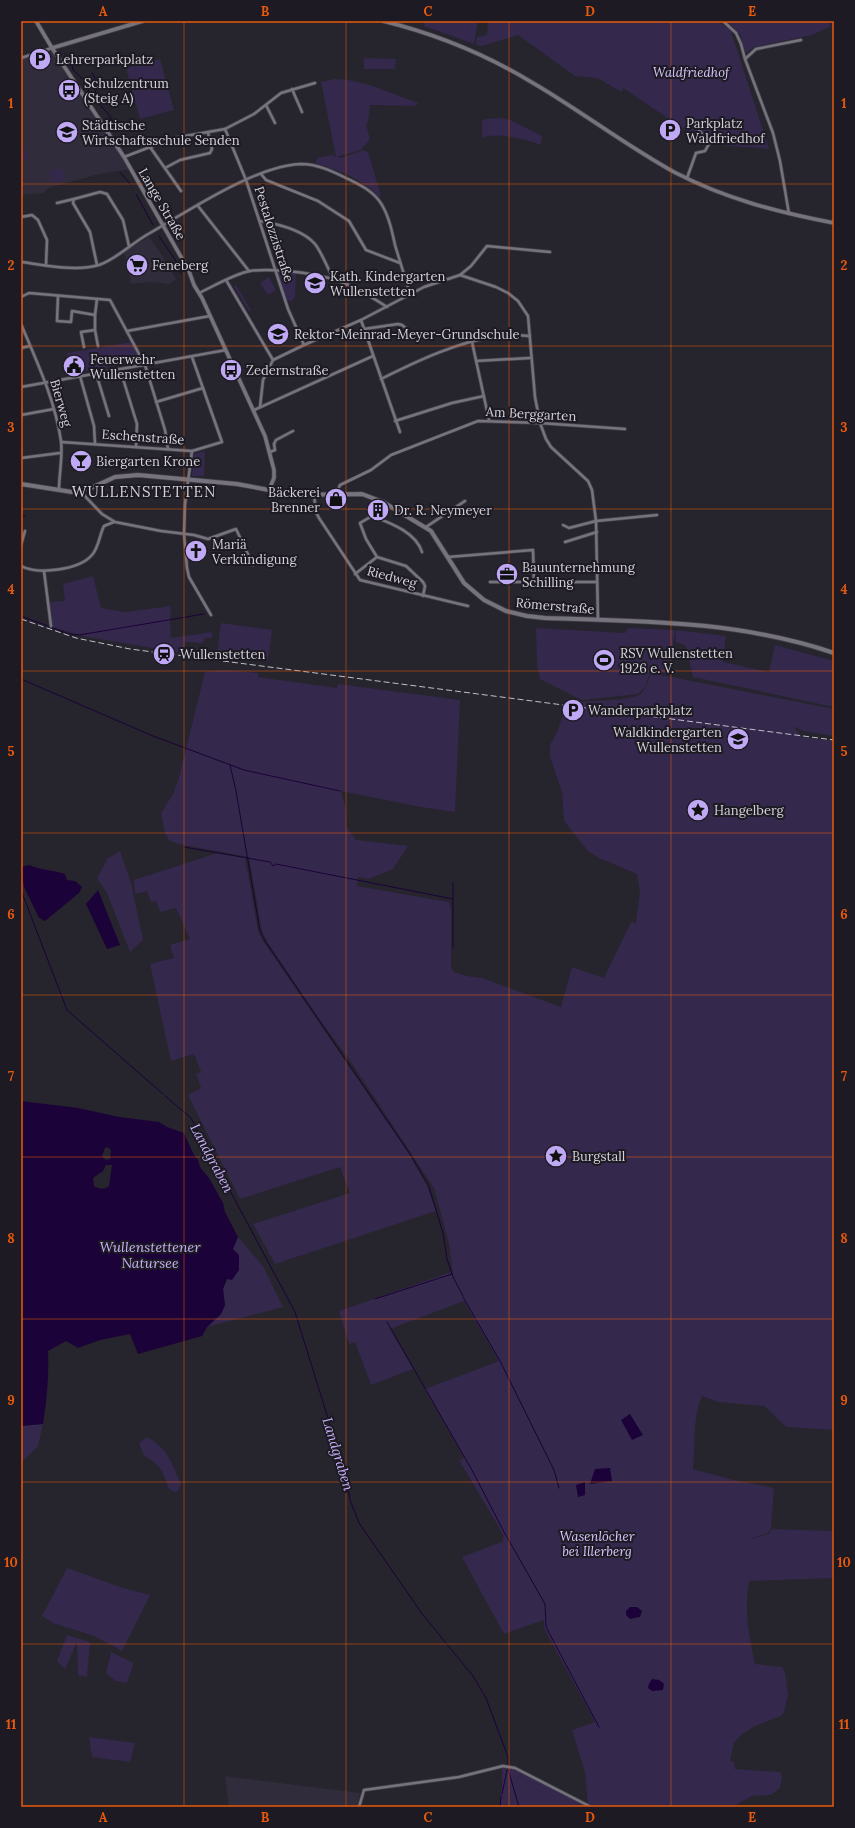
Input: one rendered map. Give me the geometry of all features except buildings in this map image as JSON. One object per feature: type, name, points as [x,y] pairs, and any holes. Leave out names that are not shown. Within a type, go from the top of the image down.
[{"type":"main road","name":"Römerstraße","points":[[21,484],[59,491],[80,491],[107,480],[124,476],[242,485],[296,495],[355,493],[369,496],[426,526],[436,537],[464,583],[484,600],[506,611],[527,616],[707,625],[784,638],[834,653]]},
{"type":"street","name":"Lange Straße","points":[[36,21],[52,48],[124,157],[185,262],[194,285],[254,410],[270,452],[274,473],[269,490]]},
{"type":"street","points":[[21,58],[143,21]]},
{"type":"street","points":[[383,21],[421,32],[483,56],[533,82],[644,154],[687,178],[738,200],[789,214],[834,223]]},
{"type":"street","points":[[723,21],[736,34],[777,146],[789,214]]},
{"type":"street","points":[[745,60],[756,49],[801,40]]},
{"type":"street","points":[[124,157],[174,138],[225,129],[245,120],[282,93],[315,83]]},
{"type":"street","points":[[292,89],[302,112]]},
{"type":"street","points":[[266,105],[275,123]]},
{"type":"street","name":"Pestalozzistraße","points":[[225,129],[246,180],[294,324],[304,345]]},
{"type":"street","points":[[687,178],[696,153],[704,151],[708,144],[699,130]]},
{"type":"street","points":[[165,168],[180,160],[210,153],[212,149],[208,133]]},
{"type":"street","points":[[150,147],[181,191]]},
{"type":"street","points":[[21,262],[81,268],[97,265],[108,261],[163,225],[246,180],[261,174],[299,164],[312,165],[334,172],[370,191],[381,204],[388,217],[410,294]]},
{"type":"street","points":[[261,174],[266,180],[318,200],[349,221],[366,250],[400,263]]},
{"type":"street","points":[[57,203],[100,192],[107,194],[123,220],[129,246]]},
{"type":"street","points":[[74,199],[73,203],[90,232],[97,265]]},
{"type":"street","points":[[198,206],[250,271]]},
{"type":"street","points":[[21,217],[32,215],[38,220],[48,246],[46,265]]},
{"type":"street","points":[[260,220],[302,233],[309,238],[316,246],[333,278]]},
{"type":"street","points":[[260,407],[263,380],[273,360],[388,307],[424,287],[460,275],[471,266],[487,246],[550,252]]},
{"type":"street","points":[[199,293],[226,280],[250,271],[276,270],[309,273],[333,278],[363,291],[388,307]]},
{"type":"street","points":[[460,275],[496,287],[518,301],[528,316],[530,358],[540,423],[551,447],[588,481],[592,490],[597,532],[598,620]]},
{"type":"street","points":[[226,280],[273,360]]},
{"type":"street","points":[[21,297],[30,293],[110,300],[145,365],[165,430],[168,449]]},
{"type":"street","points":[[58,296],[56,321],[71,322],[72,311],[95,315]]},
{"type":"street","points":[[97,299],[95,330],[98,346]]},
{"type":"street","points":[[127,331],[210,316]]},
{"type":"street","points":[[361,320],[400,432]]},
{"type":"street","name":"Bierweg","points":[[21,324],[46,383],[54,409],[61,442],[59,491]]},
{"type":"street","points":[[364,329],[398,324],[407,329]]},
{"type":"street","points":[[84,347],[81,332],[95,330]]},
{"type":"street","points":[[381,379],[433,354],[472,342],[499,336],[530,336]]},
{"type":"street","points":[[472,342],[489,420]]},
{"type":"street","points":[[21,348],[30,346]]},
{"type":"street","points":[[21,388],[96,373],[192,358],[226,350]]},
{"type":"street","points":[[254,410],[373,356]]},
{"type":"street","points":[[156,402],[203,388],[192,358]]},
{"type":"street","points":[[476,361],[530,358]]},
{"type":"street","points":[[120,369],[137,424],[136,447]]},
{"type":"street","points":[[96,373],[109,416]]},
{"type":"street","points":[[80,376],[94,426],[95,444]]},
{"type":"street","name":"Eschenstraße","points":[[61,442],[192,451],[222,442],[203,388]]},
{"type":"street","points":[[395,421],[452,403],[484,396]]},
{"type":"street","points":[[21,415],[54,409]]},
{"type":"street","name":"Am Berggarten","points":[[336,494],[340,485],[370,470],[391,456],[478,421],[489,420],[625,429]]},
{"type":"street","points":[[270,452],[275,450],[274,444],[276,440],[293,431]]},
{"type":"street","points":[[192,451],[184,534],[189,577],[211,615]]},
{"type":"street","points":[[21,458],[60,453]]},
{"type":"street","points":[[80,491],[102,514],[115,522],[160,532],[184,534],[208,539],[236,529],[253,565]]},
{"type":"street","name":"Riedweg","points":[[314,495],[316,512],[319,518],[354,574],[360,580],[366,583],[468,606]]},
{"type":"street","points":[[426,526],[464,501]]},
{"type":"street","points":[[563,525],[568,528],[596,521],[656,515]]},
{"type":"street","points":[[422,552],[420,543],[408,533],[372,516],[360,523],[360,526],[377,557],[406,566],[423,582],[425,586],[423,596]]},
{"type":"street","points":[[21,566],[31,570],[44,571],[71,566],[88,559],[98,546],[104,526],[115,522]]},
{"type":"street","points":[[21,545],[25,530]]},
{"type":"street","points":[[565,542],[597,532]]},
{"type":"street","points":[[448,557],[533,550],[534,582]]},
{"type":"street","points":[[354,574],[377,557]]},
{"type":"street","points":[[44,571],[52,626]]},
{"type":"street","points":[[490,582],[597,582]]},
{"type":"street","points":[[359,1807],[364,1790],[460,1777],[508,1766],[591,1807]]},
{"type":"shaded area","points":[[52,49],[131,169],[99,174],[48,188],[43,193],[21,195],[21,58]]},
{"type":"shaded area","points":[[149,237],[162,255],[176,279],[169,284],[152,282],[131,284],[124,252]]},
{"type":"shaded area","points":[[225,1776],[360,1793],[357,1807],[229,1807]]},
{"type":"green space","points":[[425,21],[478,21],[474,44],[424,26]]},
{"type":"green space","name":"Waldfriedhof","points":[[488,21],[718,21],[731,31],[769,149],[706,144],[623,88],[622,92],[597,78],[575,76],[518,35],[482,46],[476,45],[477,37],[487,35]]},
{"type":"green space","points":[[727,21],[828,21],[831,26],[812,35],[754,47],[746,53],[740,34]]},
{"type":"green space","points":[[364,58],[396,59],[395,69],[364,69]]},
{"type":"green space","points":[[160,59],[174,110],[140,119],[126,68]]},
{"type":"green space","points":[[334,79],[356,81],[367,84],[419,103],[414,106],[370,105],[368,122],[366,125],[370,139],[361,150],[336,157],[321,82]]},
{"type":"green space","points":[[501,118],[510,120],[542,136],[541,145],[520,139],[495,135],[482,138],[482,121],[486,119]]},
{"type":"green space","points":[[21,141],[28,157],[21,161]]},
{"type":"green space","points":[[363,150],[368,152],[381,196],[380,197],[350,176],[315,163],[318,158],[331,155],[341,158]]},
{"type":"green space","points":[[61,168],[65,179],[52,183],[49,171]]},
{"type":"green space","points":[[277,271],[296,272],[295,297],[292,301],[286,300]]},
{"type":"green space","points":[[269,277],[276,290],[268,295],[260,283]]},
{"type":"green space","points":[[236,285],[251,310],[249,311],[234,286]]},
{"type":"green space","points":[[132,342],[143,361],[86,371],[84,361],[69,364],[67,353]]},
{"type":"green space","points":[[205,451],[204,476],[192,476],[194,454]]},
{"type":"green space","points":[[93,576],[101,608],[125,612],[171,606],[171,638],[212,632],[212,638],[205,638],[203,643],[185,642],[183,653],[87,637],[52,627],[48,602],[65,601],[63,584]]},
{"type":"green space","points":[[221,623],[272,630],[268,661],[217,654]]},
{"type":"green space","name":"RSV Wullenstetten 1926 e. V.","points":[[536,628],[625,633],[628,628],[675,630],[669,674],[650,672],[645,687],[638,694],[582,700],[540,679],[537,666]]},
{"type":"green space","points":[[676,630],[726,636],[723,662],[769,672],[775,645],[834,661],[834,707],[693,677],[686,646],[676,642]]},
{"type":"green space","name":"Wasenlöcher bei Illerberg","points":[[226,670],[258,673],[258,677],[337,688],[338,684],[460,700],[455,812],[421,807],[341,791],[346,810],[346,826],[356,840],[408,846],[393,869],[369,879],[358,877],[357,886],[449,902],[451,911],[451,967],[454,972],[466,976],[482,978],[561,1007],[572,967],[604,978],[631,922],[636,923],[640,892],[637,874],[599,858],[588,851],[564,821],[562,792],[550,757],[550,745],[557,732],[564,712],[579,715],[581,702],[619,699],[639,695],[645,688],[651,673],[834,709],[834,736],[803,731],[793,726],[802,737],[834,741],[834,1430],[786,1427],[765,1406],[718,1402],[702,1396],[697,1414],[695,1432],[693,1469],[733,1480],[774,1488],[771,1528],[768,1533],[746,1540],[769,1534],[772,1529],[834,1531],[834,1578],[749,1581],[747,1613],[755,1664],[782,1667],[785,1672],[788,1695],[784,1712],[781,1716],[755,1726],[741,1735],[734,1743],[730,1761],[734,1762],[735,1769],[780,1772],[782,1777],[780,1788],[771,1795],[752,1796],[732,1807],[500,1807],[502,1768],[505,1769],[505,1767],[512,1767],[588,1805],[585,1772],[572,1730],[595,1722],[544,1628],[544,1620],[504,1634],[462,1557],[504,1541],[502,1540],[504,1536],[459,1460],[464,1458],[425,1389],[499,1361],[464,1301],[390,1329],[413,1369],[371,1385],[355,1342],[349,1344],[339,1311],[451,1272],[453,1274],[449,1244],[434,1188],[353,1065],[318,1017],[268,943],[262,931],[249,857],[178,844],[169,840],[165,833],[161,813],[173,794],[178,781],[205,672]]},
{"type":"green space","points":[[120,851],[131,883],[143,940],[130,952],[107,893],[97,878],[108,858]]},
{"type":"green space","points":[[217,853],[245,858],[258,931],[263,941],[409,1154],[427,1186],[436,1211],[275,1264],[253,1224],[350,1193],[340,1167],[240,1199],[188,1095],[201,1088],[196,1074],[201,1072],[194,1054],[171,1061],[150,964],[174,958],[170,945],[190,939],[176,908],[160,912],[156,901],[151,902],[147,891],[135,894],[134,880]]},
{"type":"green space","points":[[238,1237],[263,1266],[283,1307],[207,1327],[221,1314],[225,1305],[223,1289],[227,1279],[233,1249]]},
{"type":"green space","points":[[43,1424],[38,1446],[21,1463],[21,1426]]},
{"type":"green space","points":[[147,1437],[160,1446],[175,1469],[181,1484],[178,1491],[175,1492],[169,1489],[158,1465],[144,1456],[139,1443]]},
{"type":"green space","points":[[67,1568],[123,1588],[150,1595],[122,1651],[94,1636],[53,1623],[42,1616]]},
{"type":"green space","points":[[67,1635],[90,1642],[87,1677],[78,1675],[77,1642],[65,1669],[57,1661]]},
{"type":"green space","points":[[111,1652],[134,1663],[127,1683],[116,1681],[106,1673]]},
{"type":"green space","points":[[89,1737],[135,1743],[130,1762],[92,1757]]},
{"type":"water","points":[[29,865],[65,874],[67,880],[75,881],[82,887],[79,893],[45,921],[39,918],[24,887],[21,867]]},
{"type":"water","points":[[98,890],[120,945],[107,949],[86,904]]},
{"type":"water","name":"Wullenstettener Natursee","points":[[21,1101],[78,1108],[119,1117],[159,1122],[167,1127],[184,1133],[200,1167],[209,1178],[223,1203],[225,1212],[238,1237],[233,1249],[239,1255],[239,1270],[232,1280],[227,1279],[223,1289],[225,1305],[221,1314],[207,1327],[202,1336],[138,1354],[130,1334],[100,1340],[78,1348],[66,1341],[48,1351],[46,1406],[43,1424],[21,1426]],"holes":[[[107,1147],[111,1150],[110,1159],[106,1160],[102,1156],[105,1148]],[[106,1165],[112,1165],[109,1186],[103,1189],[98,1188],[94,1186],[93,1178],[103,1171]]]},
{"type":"water","points":[[630,1414],[643,1435],[632,1440],[621,1420]]},
{"type":"water","points":[[610,1468],[612,1481],[590,1484],[595,1469]]},
{"type":"water","points":[[585,1482],[585,1495],[578,1497],[576,1485]]},
{"type":"water","points":[[630,1607],[637,1607],[642,1611],[640,1617],[630,1619],[626,1615],[626,1611]]},
{"type":"water","points":[[652,1679],[659,1680],[664,1684],[663,1690],[652,1691],[648,1688]]},
{"type":"waterway","points":[[65,54],[67,56],[67,62],[87,83],[88,90],[93,95]]},
{"type":"waterway","points":[[92,73],[97,84],[93,95],[94,98],[110,116],[112,124]]},
{"type":"waterway","points":[[120,172],[131,185]]},
{"type":"waterway","points":[[136,194],[153,225]]},
{"type":"waterway","points":[[159,236],[176,261],[181,273]]},
{"type":"waterway","points":[[21,616],[69,634],[79,635],[204,614]]},
{"type":"waterway","points":[[21,679],[153,736],[244,770],[340,791]]},
{"type":"waterway","points":[[230,765],[236,791],[260,931],[265,941],[410,1154],[429,1186]]},
{"type":"waterway","points":[[184,847],[270,862],[273,866],[276,864],[453,899]]},
{"type":"waterway","points":[[453,883],[453,948]]},
{"type":"waterway","name":"Landgraben","points":[[21,890],[67,1010],[163,1094]]},
{"type":"waterway","name":"Landgraben","points":[[165,1096],[191,1118],[295,1312],[346,1476],[350,1500],[359,1523],[423,1615],[473,1676],[486,1698],[508,1757],[508,1765]]},
{"type":"waterway","points":[[429,1187],[443,1233],[447,1259],[453,1277],[463,1296]]},
{"type":"waterway","points":[[375,1299],[452,1274]]},
{"type":"waterway","points":[[463,1297],[500,1361],[554,1470],[559,1488]]},
{"type":"waterway","points":[[387,1322],[473,1472],[506,1536]]},
{"type":"waterway","points":[[507,1537],[545,1604],[546,1627],[599,1727]]},
{"type":"waterway","name":"Landgraben","points":[[508,1769],[519,1807]]},
{"type":"waterway","points":[[502,1794],[507,1770]]},
{"type":"waterway","points":[[500,1807],[501,1796]]},
{"type":"railway","points":[[21,619],[76,638],[130,649],[834,740]]},
{"type":"place","name":"Lehrerparkplatz","points":[[40,59]]},
{"type":"place","name":"Schulzentrum (Steig A)","points":[[69,90]]},
{"type":"place","name":"Parkplatz Waldfriedhof","points":[[670,130]]},
{"type":"place","name":"Städtische Wirtschaftsschule Senden","points":[[67,132]]},
{"type":"place","name":"Feneberg","points":[[137,265]]},
{"type":"place","name":"Kath. Kindergarten Wullenstetten","points":[[315,283]]},
{"type":"place","name":"Rektor-Meinrad-Meyer-Grundschule","points":[[278,334]]},
{"type":"place","name":"Feuerwehr Wullenstetten","points":[[74,366]]},
{"type":"place","name":"Zedernstraße","points":[[231,370]]},
{"type":"place","name":"Biergarten Krone","points":[[81,461]]},
{"type":"place","name":"Bäckerei Brenner","points":[[336,499]]},
{"type":"place","name":"Dr. R. Neymeyer","points":[[378,510]]},
{"type":"place","name":"Mariä Verkündigung","points":[[196,551]]},
{"type":"place","name":"Bauunternehmung Schilling","points":[[507,574]]},
{"type":"place","name":"Wullenstetten","points":[[164,654]]},
{"type":"place","name":"RSV Wullenstetten 1926 e. V.","points":[[604,660]]},
{"type":"place","name":"Wanderparkplatz","points":[[573,710]]},
{"type":"place","name":"Waldkindergarten Wullenstetten","points":[[738,739]]},
{"type":"place","name":"Hangelberg","points":[[698,810]]},
{"type":"place","name":"Burgstall","points":[[556,1156]]},
{"type":"district","name":"WULLENSTETTEN","points":[[144,491]]}]
